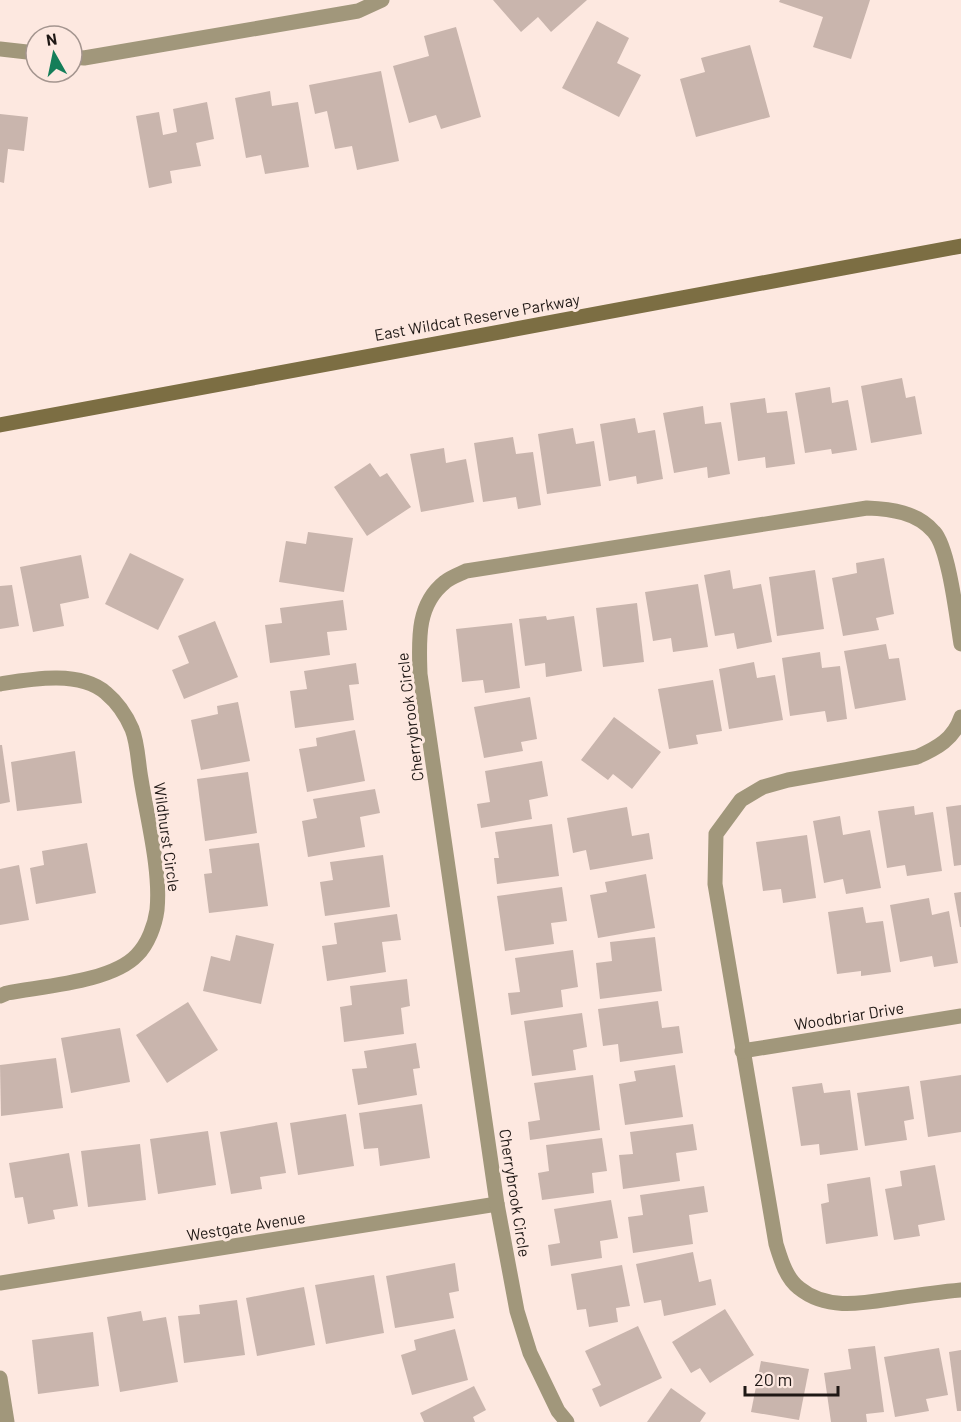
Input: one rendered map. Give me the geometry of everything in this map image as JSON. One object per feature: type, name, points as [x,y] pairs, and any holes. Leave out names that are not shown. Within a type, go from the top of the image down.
[{"type":"main road","name":"East Wildcat Reserve Parkway","points":[[0,424],[961,246]]},
{"type":"street","points":[[84,58],[358,11],[382,0]]},
{"type":"street","points":[[0,49],[24,52]]},
{"type":"street","name":"Cherrybrook Circle","points":[[567,1422],[558,1411],[530,1353],[517,1311],[497,1204],[420,674],[419,640],[422,614],[432,596],[446,580],[466,571],[867,508],[894,510],[920,520],[936,533],[945,556],[961,644]]},
{"type":"street","name":"Wildhurst Circle","points":[[0,684],[39,677],[84,681],[104,691],[121,707],[134,732],[158,884],[157,912],[149,937],[138,955],[122,967],[100,976],[0,996]]},
{"type":"street","points":[[961,717],[950,738],[936,749],[917,757],[788,780],[763,787],[741,800],[716,834],[715,884],[776,1244],[785,1270],[797,1287],[813,1298],[832,1303],[854,1304],[961,1290]]},
{"type":"street","name":"Woodbriar Drive","points":[[742,1051],[961,1016]]},
{"type":"street","name":"Westgate Avenue","points":[[0,1283],[497,1204]]},
{"type":"street","points":[[0,1378],[7,1422]]},
{"type":"building","points":[[493,0],[587,0],[551,32],[538,17],[521,32]]},
{"type":"building","points":[[780,0],[870,0],[851,59],[813,47],[823,17],[779,2]]},
{"type":"building","points":[[597,21],[629,38],[617,63],[641,75],[619,117],[562,88]]},
{"type":"building","points":[[456,27],[481,117],[441,129],[436,115],[409,123],[393,66],[429,56],[424,36]]},
{"type":"building","points":[[750,45],[770,117],[696,137],[680,79],[705,72],[701,58]]},
{"type":"building","points":[[381,71],[399,161],[357,170],[352,146],[335,149],[327,111],[315,114],[309,85]]},
{"type":"building","points":[[270,91],[272,106],[298,102],[309,167],[265,174],[261,155],[246,158],[235,98]]},
{"type":"building","points":[[207,102],[214,139],[196,143],[201,166],[170,171],[172,183],[149,188],[136,116],[159,112],[163,135],[177,132],[173,109]]},
{"type":"building","points":[[0,114],[28,117],[24,151],[8,149],[4,183],[0,182]]},
{"type":"building","points":[[902,378],[906,398],[915,396],[922,434],[871,443],[861,386]]},
{"type":"building","points":[[830,387],[832,403],[848,400],[857,450],[832,454],[831,449],[805,453],[795,393]]},
{"type":"building","points":[[765,398],[767,413],[787,411],[795,464],[766,468],[765,457],[738,461],[730,403]]},
{"type":"building","points":[[703,406],[705,424],[721,422],[730,474],[708,478],[707,467],[674,473],[663,413]]},
{"type":"building","points":[[635,418],[638,433],[655,430],[663,479],[637,484],[636,476],[609,481],[600,424]]},
{"type":"building","points":[[573,428],[576,444],[594,441],[601,486],[547,494],[538,434]]},
{"type":"building","points":[[513,437],[516,454],[533,452],[541,505],[518,509],[516,497],[483,502],[474,443]]},
{"type":"building","points":[[444,448],[446,463],[466,459],[474,502],[421,512],[410,454]]},
{"type":"building","points":[[370,463],[380,477],[387,473],[411,507],[367,536],[334,487]]},
{"type":"building","points":[[308,532],[353,538],[344,592],[279,582],[286,541],[306,544]]},
{"type":"building","points":[[130,553],[184,579],[158,630],[105,604]]},
{"type":"building","points":[[81,555],[89,598],[60,604],[64,626],[33,632],[20,567]]},
{"type":"building","points":[[884,558],[894,614],[876,618],[879,630],[843,636],[832,578],[857,573],[856,563]]},
{"type":"building","points":[[730,570],[733,589],[761,584],[772,642],[737,649],[734,633],[715,636],[704,575]]},
{"type":"building","points":[[815,570],[824,629],[777,636],[769,577]]},
{"type":"building","points":[[698,584],[708,647],[673,652],[671,638],[653,641],[645,592]]},
{"type":"building","points":[[12,585],[19,626],[0,629],[0,586]]},
{"type":"building","points":[[343,600],[347,630],[327,632],[330,655],[270,663],[265,625],[282,623],[280,608]]},
{"type":"building","points":[[637,603],[644,662],[603,667],[596,608]]},
{"type":"building","points":[[546,616],[547,620],[574,616],[582,671],[546,677],[545,663],[525,666],[519,619]]},
{"type":"building","points":[[215,621],[238,677],[184,699],[172,670],[189,663],[178,636]]},
{"type":"building","points":[[512,623],[520,688],[485,693],[483,680],[462,682],[456,629]]},
{"type":"building","points":[[886,644],[889,659],[899,658],[906,700],[855,709],[844,651]]},
{"type":"building","points":[[820,652],[822,668],[840,666],[847,719],[827,722],[825,711],[790,716],[782,658]]},
{"type":"building","points":[[754,662],[757,678],[775,675],[783,720],[729,729],[719,669]]},
{"type":"building","points":[[356,663],[359,684],[349,685],[354,720],[295,728],[290,691],[307,689],[304,671]]},
{"type":"building","points":[[713,680],[722,731],[696,735],[698,744],[669,749],[658,689]]},
{"type":"building","points":[[530,697],[537,739],[521,742],[523,751],[484,758],[474,707]]},
{"type":"building","points":[[238,702],[250,761],[201,770],[191,720],[218,714],[217,706]]},
{"type":"building","points":[[614,717],[661,752],[632,789],[613,774],[608,780],[581,760]]},
{"type":"building","points":[[355,730],[365,781],[307,792],[299,749],[317,746],[316,738]]},
{"type":"building","points":[[0,745],[2,745],[10,802],[0,804]]},
{"type":"building","points":[[75,751],[82,803],[17,811],[11,762]]},
{"type":"building","points":[[542,761],[548,796],[529,800],[532,819],[481,828],[477,804],[490,802],[485,771]]},
{"type":"building","points":[[248,772],[257,833],[205,841],[197,779]]},
{"type":"building","points":[[375,789],[380,813],[360,817],[365,847],[308,857],[302,821],[317,818],[313,799]]},
{"type":"building","points":[[961,805],[961,865],[954,866],[946,807]]},
{"type":"building","points":[[914,806],[915,815],[933,812],[942,871],[907,876],[905,865],[887,868],[878,811]]},
{"type":"building","points":[[627,807],[632,836],[649,833],[653,859],[590,870],[586,850],[573,853],[567,818]]},
{"type":"building","points":[[840,816],[843,835],[870,830],[881,888],[846,894],[843,879],[824,883],[813,821]]},
{"type":"building","points":[[552,824],[559,876],[497,884],[494,858],[499,858],[495,832]]},
{"type":"building","points":[[807,835],[816,898],[783,903],[781,889],[763,891],[756,842]]},
{"type":"building","points":[[87,843],[96,893],[36,904],[30,868],[44,865],[42,851]]},
{"type":"building","points":[[259,843],[268,906],[209,913],[204,874],[212,873],[209,849]]},
{"type":"building","points":[[383,855],[390,907],[325,916],[320,882],[333,880],[330,862]]},
{"type":"building","points":[[19,865],[29,920],[0,925],[0,869]]},
{"type":"building","points":[[646,874],[655,928],[598,938],[590,895],[607,892],[605,882]]},
{"type":"building","points":[[562,887],[567,921],[551,923],[554,944],[505,951],[497,896]]},
{"type":"building","points":[[961,892],[961,927],[960,927],[954,893]]},
{"type":"building","points":[[929,898],[932,915],[949,911],[958,963],[934,967],[932,956],[900,962],[890,905]]},
{"type":"building","points":[[863,907],[866,923],[883,921],[891,972],[861,976],[861,971],[837,974],[828,912]]},
{"type":"building","points":[[397,914],[401,940],[382,942],[386,972],[327,981],[322,946],[337,944],[334,923]]},
{"type":"building","points":[[236,935],[274,944],[261,1004],[203,991],[211,956],[230,961]]},
{"type":"building","points":[[655,937],[662,991],[600,999],[596,963],[612,961],[610,942]]},
{"type":"building","points":[[573,950],[578,987],[561,990],[563,1007],[511,1015],[508,993],[520,992],[515,958]]},
{"type":"building","points":[[407,979],[410,1006],[401,1008],[404,1034],[344,1042],[340,1007],[352,1005],[350,986]]},
{"type":"building","points":[[658,1001],[662,1028],[679,1026],[683,1053],[620,1062],[618,1044],[603,1046],[598,1009]]},
{"type":"building","points":[[188,1002],[218,1050],[167,1083],[136,1035]]},
{"type":"building","points":[[582,1013],[587,1047],[573,1050],[576,1070],[532,1076],[524,1021]]},
{"type":"building","points":[[120,1028],[130,1082],[71,1093],[61,1038]]},
{"type":"building","points":[[416,1043],[420,1068],[413,1069],[417,1095],[358,1105],[352,1069],[367,1068],[364,1051]]},
{"type":"building","points":[[56,1058],[63,1108],[1,1116],[0,1065]]},
{"type":"building","points":[[675,1065],[683,1117],[625,1125],[619,1084],[636,1081],[634,1071]]},
{"type":"building","points":[[593,1075],[600,1130],[530,1140],[528,1122],[540,1120],[534,1083]]},
{"type":"building","points":[[961,1075],[961,1132],[928,1137],[920,1081]]},
{"type":"building","points":[[822,1083],[824,1093],[850,1090],[858,1150],[820,1155],[819,1144],[801,1146],[792,1087]]},
{"type":"building","points":[[909,1086],[914,1119],[904,1121],[907,1140],[865,1146],[857,1093]]},
{"type":"building","points":[[422,1104],[430,1158],[380,1166],[378,1148],[364,1149],[359,1113]]},
{"type":"building","points":[[346,1114],[354,1166],[298,1175],[290,1123]]},
{"type":"building","points":[[277,1122],[286,1173],[260,1177],[262,1189],[231,1194],[220,1132]]},
{"type":"building","points":[[693,1124],[697,1150],[676,1153],[680,1181],[623,1189],[619,1155],[633,1154],[630,1132]]},
{"type":"building","points":[[208,1131],[216,1185],[158,1194],[150,1139]]},
{"type":"building","points":[[602,1138],[607,1171],[592,1173],[594,1193],[542,1200],[538,1173],[549,1171],[546,1145]]},
{"type":"building","points":[[140,1144],[146,1200],[88,1207],[81,1151]]},
{"type":"building","points":[[69,1153],[78,1206],[53,1210],[55,1219],[28,1224],[23,1197],[15,1198],[9,1163]]},
{"type":"building","points":[[935,1165],[945,1220],[918,1225],[920,1236],[894,1240],[885,1189],[902,1186],[900,1171]]},
{"type":"building","points":[[870,1177],[878,1236],[826,1244],[821,1204],[829,1202],[827,1184]]},
{"type":"building","points":[[704,1186],[708,1212],[689,1215],[693,1244],[633,1253],[628,1217],[643,1215],[640,1195]]},
{"type":"building","points":[[611,1200],[618,1238],[600,1241],[602,1258],[551,1266],[548,1245],[560,1243],[554,1209]]},
{"type":"building","points":[[693,1252],[699,1282],[711,1279],[716,1305],[664,1316],[661,1300],[644,1303],[636,1264]]},
{"type":"building","points":[[455,1263],[459,1291],[449,1293],[454,1318],[395,1328],[386,1276]]},
{"type":"building","points":[[622,1265],[630,1306],[616,1308],[618,1322],[589,1327],[586,1309],[577,1310],[571,1274]]},
{"type":"building","points":[[374,1275],[384,1333],[326,1344],[315,1285]]},
{"type":"building","points":[[304,1287],[315,1345],[257,1356],[246,1298]]},
{"type":"building","points":[[237,1300],[245,1355],[184,1363],[178,1316],[200,1314],[199,1305]]},
{"type":"building","points":[[725,1309],[754,1355],[710,1383],[700,1368],[691,1373],[672,1342]]},
{"type":"building","points":[[141,1311],[143,1321],[166,1317],[178,1382],[120,1392],[107,1317]]},
{"type":"building","points":[[638,1326],[662,1378],[600,1407],[592,1389],[601,1385],[585,1351]]},
{"type":"building","points":[[455,1329],[468,1380],[412,1395],[401,1355],[416,1350],[414,1340]]},
{"type":"building","points":[[93,1332],[99,1386],[38,1394],[32,1340]]},
{"type":"building","points":[[875,1346],[884,1412],[866,1414],[867,1422],[831,1422],[824,1373],[851,1369],[848,1349]]},
{"type":"building","points":[[939,1348],[948,1395],[926,1399],[929,1411],[895,1417],[884,1357]]},
{"type":"building","points":[[961,1350],[961,1411],[957,1411],[949,1352]]},
{"type":"building","points":[[761,1361],[809,1369],[799,1420],[751,1412]]},
{"type":"building","points":[[474,1386],[486,1410],[473,1417],[475,1422],[424,1422],[420,1413]]},
{"type":"building","points":[[671,1388],[706,1413],[700,1422],[647,1422]]}]
